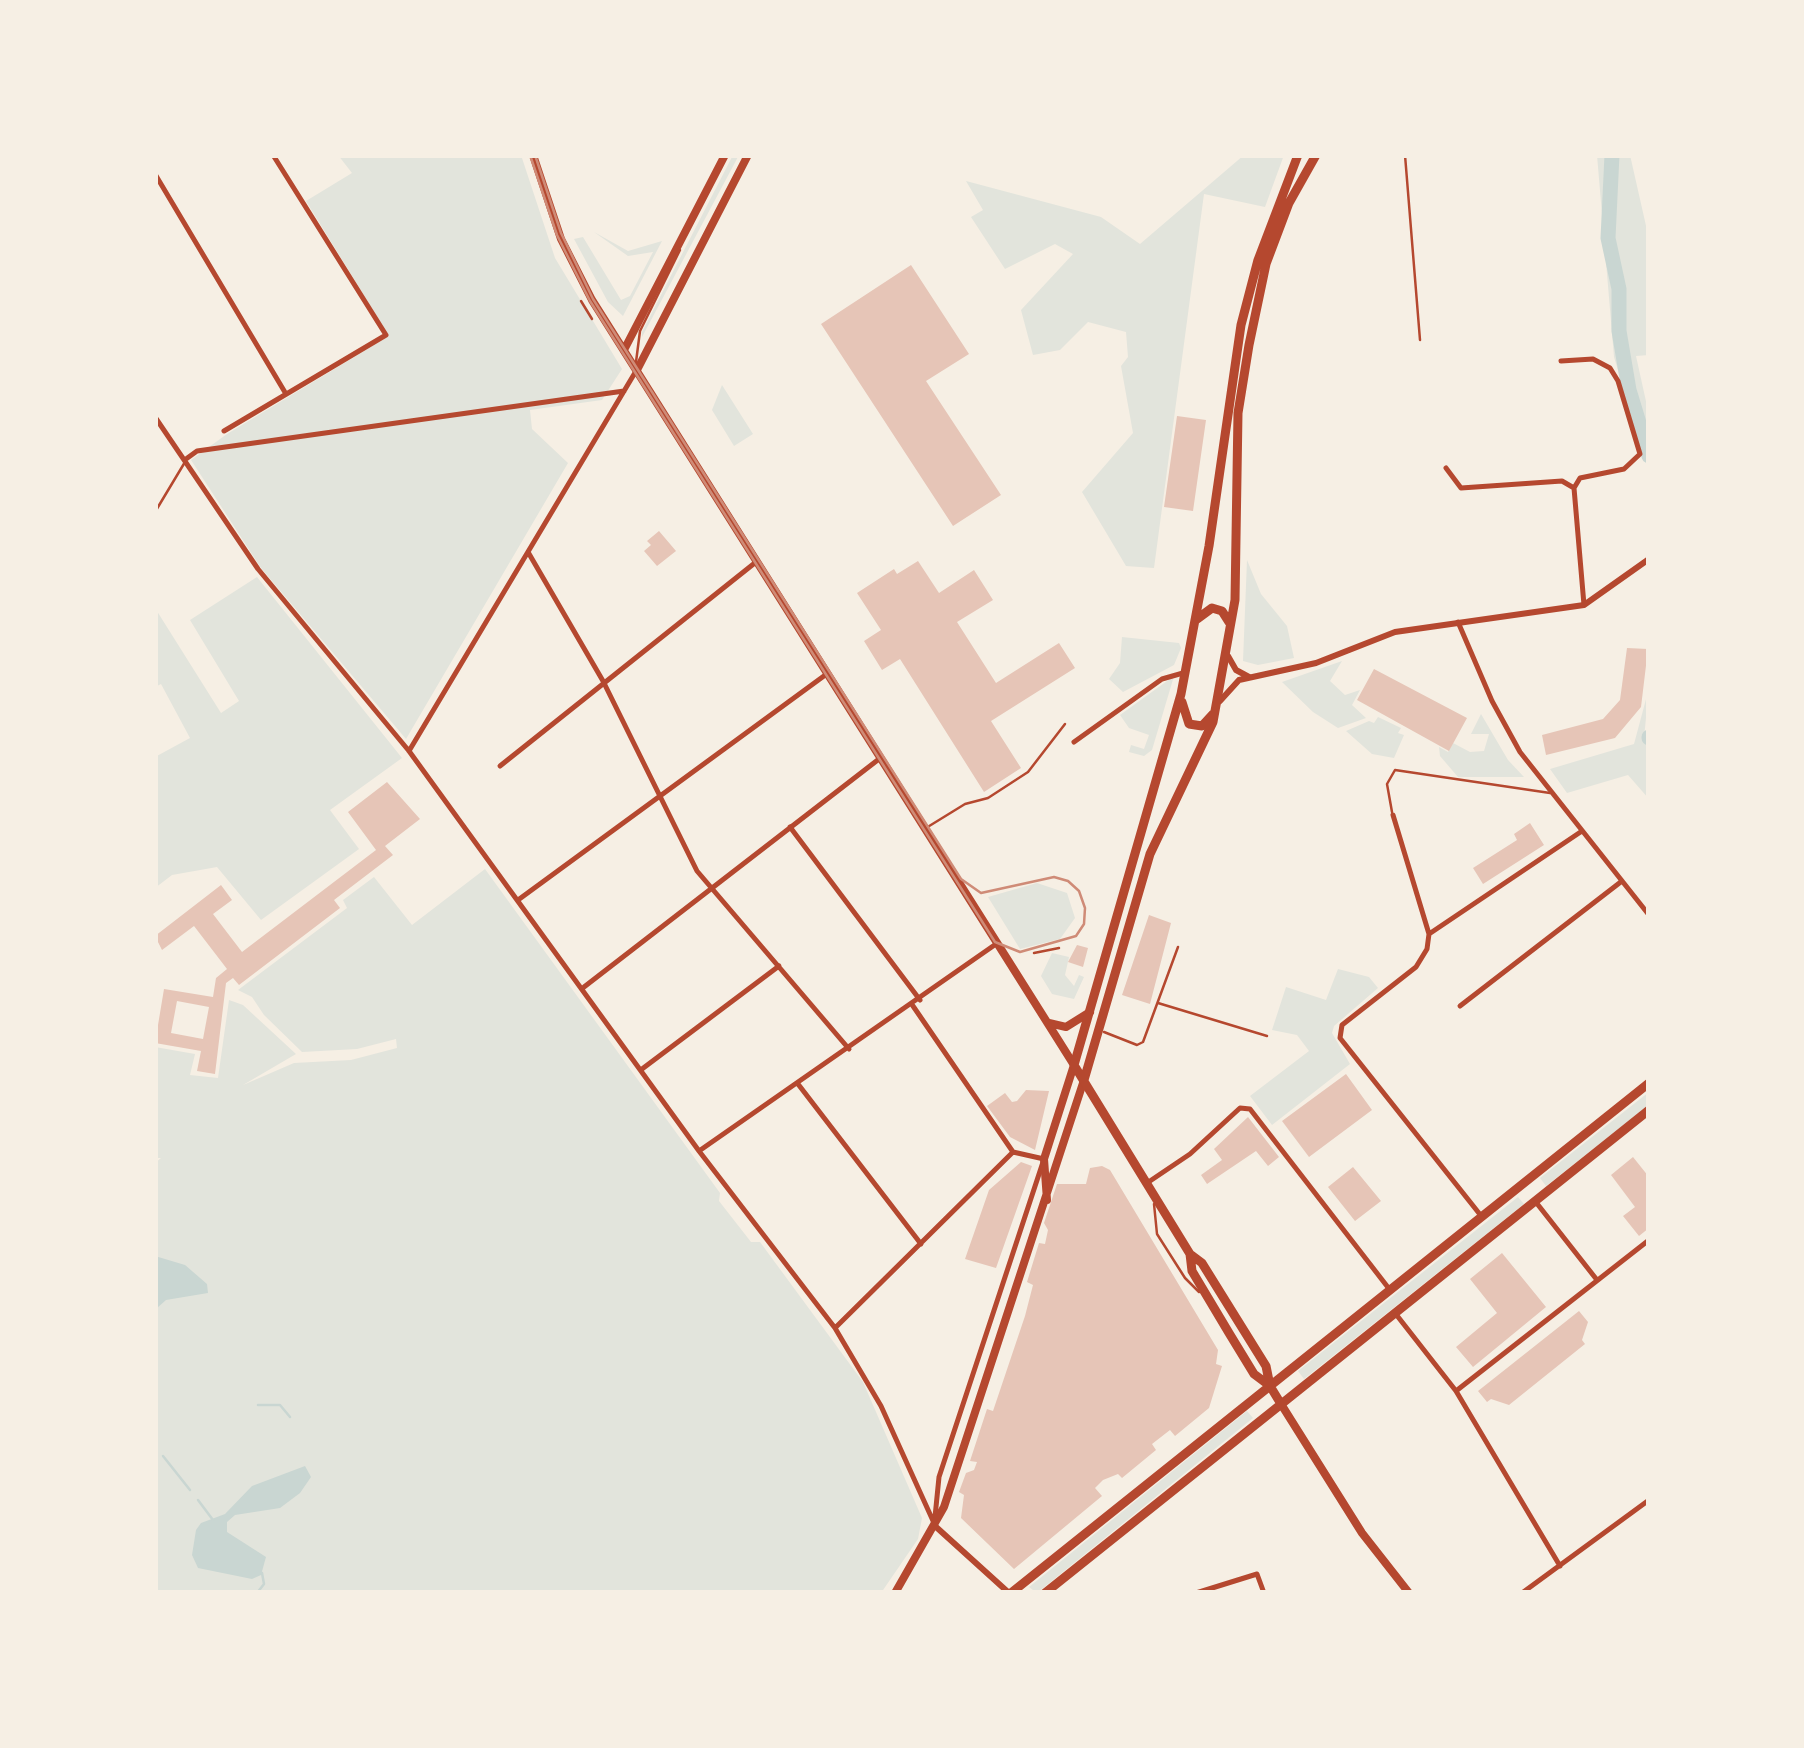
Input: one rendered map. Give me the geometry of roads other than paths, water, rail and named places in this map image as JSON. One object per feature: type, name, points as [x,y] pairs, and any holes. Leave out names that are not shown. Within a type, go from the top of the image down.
[{"type":"main road","points":[[533,155],[571,262],[636,370],[1190,1254],[1202,1263],[1266,1366],[1270,1386],[1362,1533],[1409,1593]]},
{"type":"main road","points":[[624,350],[724,155]]},
{"type":"main road","points":[[636,370],[748,155]]},
{"type":"main road","points":[[1047,1200],[1044,1159],[1090,1012],[1186,672],[1242,325],[1258,260],[1298,155]]},
{"type":"main road","points":[[895,1593],[935,1526],[1047,1200],[1150,854],[1173,799],[1208,740],[1228,656],[1237,571],[1238,413],[1244,370],[1266,264],[1290,204],[1316,155]]},
{"type":"main road","points":[[1197,619],[1206,610],[1218,608],[1230,624]]},
{"type":"main road","points":[[1181,694],[1185,720],[1195,726],[1206,724],[1216,707]]},
{"type":"main road","points":[[1048,1023],[1066,1027],[1090,1012]]},
{"type":"main road","points":[[1010,1593],[1649,1083]]},
{"type":"main road","points":[[1046,1593],[1649,1110]]},
{"type":"main road","points":[[1190,1254],[1192,1271],[1254,1374],[1270,1386]]},
{"type":"street","points":[[224,431],[386,334],[273,155]]},
{"type":"street","points":[[155,174],[286,394]]},
{"type":"street","points":[[1561,361],[1594,359],[1610,368],[1618,381],[1640,454],[1624,468],[1580,478],[1574,488],[1584,605]]},
{"type":"street","points":[[409,751],[636,370]]},
{"type":"street","points":[[186,460],[198,450],[624,390]]},
{"type":"street","points":[[155,417],[258,569],[409,751],[584,987],[699,1151],[835,1328],[881,1406],[935,1526],[1010,1593]]},
{"type":"street","points":[[1446,468],[1461,488],[1562,480],[1574,488]]},
{"type":"street","points":[[528,552],[603,681],[697,871],[849,1049]]},
{"type":"street","points":[[500,766],[758,560]]},
{"type":"street","points":[[1216,707],[1230,686],[1250,677],[1302,668],[1395,632],[1458,620],[1564,612],[1584,605],[1647,561]]},
{"type":"street","points":[[1458,620],[1500,717],[1551,793],[1649,915]]},
{"type":"street","points":[[1228,656],[1236,670],[1250,677]]},
{"type":"street","points":[[1074,742],[1162,678],[1186,672]]},
{"type":"street","points":[[518,900],[828,673]]},
{"type":"street","points":[[584,987],[882,757]]},
{"type":"street","points":[[1392,815],[1428,934],[1421,962],[1342,1025],[1340,1038],[1482,1216]]},
{"type":"street","points":[[790,826],[920,1000]]},
{"type":"street","points":[[1428,934],[1582,831]]},
{"type":"street","points":[[1460,1006],[1622,881]]},
{"type":"street","points":[[699,1151],[912,1006],[998,942]]},
{"type":"street","points":[[642,1068],[778,966]]},
{"type":"street","points":[[912,1006],[1013,1152],[1044,1159],[939,1477],[935,1526]]},
{"type":"street","points":[[798,1084],[921,1244]]},
{"type":"street","points":[[1149,1188],[1240,1108],[1250,1109],[1390,1290]]},
{"type":"street","points":[[835,1328],[1013,1152]]},
{"type":"street","points":[[1535,1202],[1598,1280]]},
{"type":"street","points":[[1456,1392],[1649,1240]]},
{"type":"street","points":[[1394,1314],[1456,1392],[1560,1566]]},
{"type":"street","points":[[1522,1593],[1649,1500]]},
{"type":"street","points":[[1196,1593],[1257,1574],[1264,1593]]},
{"type":"lane","points":[[1405,155],[1420,340]]},
{"type":"lane","points":[[636,370],[636,340],[678,256],[684,234]]},
{"type":"lane","points":[[155,512],[186,460]]},
{"type":"lane","points":[[926,828],[1028,772],[1065,724]]},
{"type":"lane","points":[[1392,815],[1387,784],[1396,770],[1551,793]]},
{"type":"lane","points":[[1098,1030],[1137,1044],[1143,1042],[1178,948]]},
{"type":"lane","points":[[1157,1003],[1267,1036]]},
{"type":"lane","points":[[1149,1188],[1158,1234],[1184,1278],[1212,1304]]},
{"type":"waterway","points":[[1612,155],[1608,238],[1619,289],[1619,331],[1629,390],[1649,456]]},
{"type":"waterway","points":[[258,1405],[280,1405],[290,1417]]},
{"type":"waterway","points":[[163,1456],[190,1490]]},
{"type":"waterway","points":[[198,1500],[213,1520]]},
{"type":"waterway","points":[[257,1593],[264,1584],[262,1573]]},
{"type":"tram line","points":[[530,155],[557,235],[590,301],[995,942],[1020,952],[1076,936],[1084,924],[1085,908],[1079,891],[1068,881],[1054,877],[981,893],[961,879],[593,299],[561,233],[535,155]]}]
